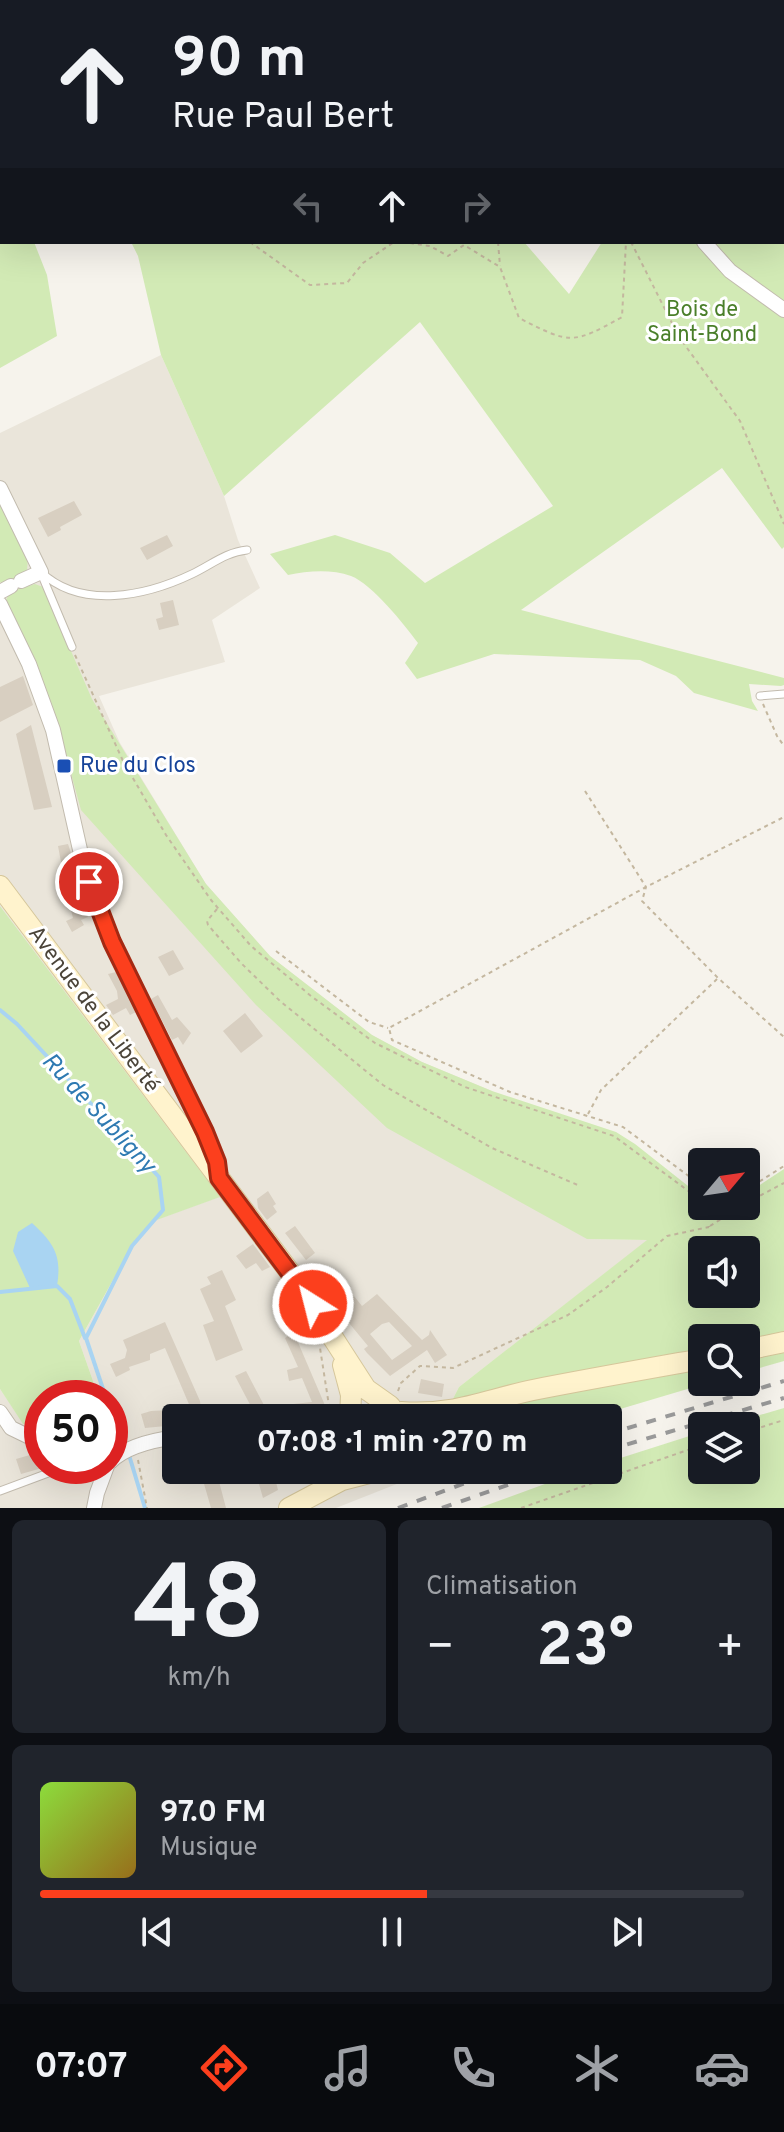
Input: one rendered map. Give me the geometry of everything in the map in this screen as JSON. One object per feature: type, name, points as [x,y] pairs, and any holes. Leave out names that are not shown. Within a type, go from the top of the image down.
[{"type":"main road","name":"Avenue de la Liberté","points":[[0,886],[188,1120],[219,1178],[323,1334],[339,1350]]},
{"type":"main road","points":[[760,1347],[784,1342]]},
{"type":"main road","points":[[339,1350],[366,1389],[394,1404]]},
{"type":"main road","points":[[339,1350],[351,1404]]},
{"type":"main road","points":[[485,1404],[529,1391],[688,1362]]},
{"type":"main road","points":[[314,1494],[322,1484]]},
{"type":"main road","points":[[289,1508],[334,1484]]},
{"type":"street","points":[[706,244],[730,271],[784,310]]},
{"type":"street","points":[[0,488],[41,572],[11,587]]},
{"type":"street","points":[[0,604],[29,664],[53,730],[83,863],[112,942],[188,1120]]},
{"type":"street","points":[[0,1412],[4,1426],[24,1436]]},
{"type":"street","points":[[128,1451],[162,1441]]},
{"type":"street","points":[[94,1508],[101,1484]]},
{"type":"lane","points":[[41,572],[53,584],[72,592],[108,596],[163,585],[190,575],[232,552],[247,550]]},
{"type":"lane","points":[[41,572],[72,647]]},
{"type":"lane","points":[[760,696],[784,694]]},
{"type":"lane","points":[[0,1491],[24,1482]]},
{"type":"path","points":[[253,244],[310,285],[347,283],[363,263],[391,244]]},
{"type":"path","points":[[416,244],[430,246],[448,256],[464,245],[500,267]]},
{"type":"path","points":[[498,244],[500,267],[519,318],[557,338],[586,337],[622,317],[628,244]]},
{"type":"path","points":[[629,244],[679,337],[740,421],[784,524]]},
{"type":"path","points":[[72,647],[123,761],[166,835],[218,908],[251,946],[311,996],[375,1043],[465,1087],[614,1136],[688,1191]]},
{"type":"path","points":[[760,696],[784,746]]},
{"type":"path","points":[[585,791],[646,887],[642,901],[718,978],[784,1037]]},
{"type":"path","points":[[276,951],[369,1022],[389,1028],[646,887],[784,817]]},
{"type":"path","points":[[218,908],[207,921],[208,925],[241,963],[280,1001],[383,1085],[492,1148],[580,1186]]},
{"type":"path","points":[[588,1114],[601,1090],[718,978]]},
{"type":"path","points":[[389,1028],[392,1040],[510,1092],[623,1127],[688,1176]]},
{"type":"path","points":[[760,1181],[784,1166]]},
{"type":"path","points":[[760,1196],[784,1183]]},
{"type":"path","points":[[399,1404],[401,1383],[420,1366],[453,1368],[568,1315],[607,1287],[667,1236],[707,1227],[719,1220]]},
{"type":"path","points":[[323,1334],[329,1404]]},
{"type":"path","points":[[760,1428],[784,1420]]},
{"type":"path","points":[[134,1448],[147,1508]]},
{"type":"path","points":[[521,1508],[688,1450]]},
{"type":"shaded area","points":[[161,355],[224,496],[238,540],[260,588],[212,620],[225,662],[99,696],[120,743],[206,884],[270,956],[372,1035],[422,1062],[492,1091],[589,1239],[648,1240],[459,1387],[450,1404],[162,1404],[162,1484],[397,1484],[336,1508],[0,1508],[0,1389],[24,1423],[24,1484],[128,1484],[128,1380],[93,1380],[79,1341],[132,1246],[153,1221],[219,1197],[0,906],[0,433]]},
{"type":"green space","points":[[0,244],[35,244],[47,275],[57,336],[0,368]]},
{"type":"green space","name":"Bois de Saint-Bond","points":[[132,244],[526,244],[569,294],[601,244],[784,244],[784,547],[782,549],[722,468],[521,610],[784,678],[784,685],[781,686],[749,684],[752,701],[758,711],[694,693],[676,676],[640,660],[494,654],[417,679],[405,663],[418,643],[368,587],[351,576],[336,572],[288,575],[270,554],[335,535],[390,553],[425,583],[553,506],[420,322],[224,496],[161,355],[138,256]]},
{"type":"green space","points":[[0,497],[28,557],[27,571],[4,584],[0,582]]},
{"type":"green space","points":[[35,584],[43,587],[92,699],[206,884],[270,956],[372,1035],[422,1062],[492,1091],[616,1132],[688,1186],[688,1220],[760,1220],[760,1185],[784,1169],[784,1361],[760,1368],[760,1324],[688,1324],[688,1389],[622,1408],[622,1404],[450,1404],[459,1387],[647,1240],[587,1239],[387,1128],[256,1005],[81,810],[54,712],[6,600],[10,592]]},
{"type":"green space","points":[[0,906],[220,1197],[154,1221],[132,1246],[79,1341],[93,1380],[24,1380],[24,1424],[0,1389]]},
{"type":"green space","points":[[784,1408],[784,1508],[479,1508],[545,1484],[622,1484],[622,1458],[688,1436],[688,1484],[760,1484],[760,1415]]},
{"type":"water","points":[[32,1223],[55,1251],[57,1286],[30,1288],[13,1251],[18,1232]]},
{"type":"building","points":[[74,501],[82,515],[48,537],[38,518]]},
{"type":"building","points":[[167,535],[173,546],[147,560],[140,548]]},
{"type":"building","points":[[173,600],[179,625],[159,630],[156,619],[163,617],[160,603]]},
{"type":"building","points":[[23,676],[33,705],[0,722],[0,687]]},
{"type":"building","points":[[31,725],[52,807],[34,810],[16,734]]},
{"type":"building","points":[[68,844],[88,905],[82,907],[88,917],[81,920],[84,925],[72,932],[66,921],[73,918],[70,906],[78,901],[64,878],[58,846]]},
{"type":"building","points":[[173,950],[184,969],[169,976],[158,957]]},
{"type":"building","points":[[116,972],[136,1012],[130,1015],[126,1008],[113,1015],[106,1005],[118,999],[108,974]]},
{"type":"building","points":[[158,995],[172,1020],[177,1017],[191,1033],[183,1045],[178,1037],[172,1040],[151,999]]},
{"type":"building","points":[[245,1013],[263,1036],[241,1053],[223,1031]]},
{"type":"building","points":[[268,1191],[277,1212],[267,1220],[258,1208],[257,1199]]},
{"type":"building","points":[[295,1226],[315,1253],[306,1260],[285,1233]]},
{"type":"building","points":[[253,1244],[270,1267],[262,1271],[256,1263],[246,1269],[236,1256]]},
{"type":"building","points":[[222,1270],[236,1300],[225,1306],[243,1350],[216,1361],[203,1325],[214,1321],[200,1289],[211,1284],[207,1277]]},
{"type":"building","points":[[331,1287],[340,1299],[350,1291],[362,1306],[377,1294],[422,1340],[430,1330],[447,1355],[435,1363],[427,1350],[390,1376],[367,1353],[364,1349],[368,1346],[349,1323],[347,1326],[322,1294]],"holes":[[[389,1322],[412,1346],[392,1360],[370,1334]]]},
{"type":"building","points":[[165,1322],[200,1404],[189,1404],[165,1348],[150,1354],[150,1360],[129,1367],[130,1370],[116,1377],[110,1364],[125,1358],[127,1350],[123,1340]]},
{"type":"building","points":[[294,1333],[324,1404],[293,1404],[312,1402],[302,1378],[289,1381],[287,1370],[298,1367],[285,1338]]},
{"type":"building","points":[[246,1371],[263,1404],[250,1404],[235,1376]]},
{"type":"building","points":[[421,1379],[444,1384],[442,1397],[418,1393]]},
{"type":"building","points":[[162,1410],[162,1426],[145,1428],[141,1414]]},
{"type":"building","points":[[24,1457],[24,1473],[21,1474],[16,1459]]},
{"type":"building","points":[[204,1484],[220,1484],[226,1508],[211,1508]]},
{"type":"building","points":[[259,1484],[276,1484],[278,1490],[263,1498]]},
{"type":"waterway","name":"Ru de Subligny","points":[[0,1010],[17,1024],[159,1177],[163,1210],[132,1246],[86,1338],[100,1380]]},
{"type":"waterway","points":[[0,1292],[57,1286],[70,1299],[85,1338]]},
{"type":"waterway","name":"Ru de Subligny","points":[[129,1455],[145,1508]]},
{"type":"railway","points":[[622,1430],[784,1381]]},
{"type":"railway","points":[[622,1446],[784,1398]]},
{"type":"railway","points":[[398,1508],[462,1484]]},
{"type":"railway","points":[[442,1508],[510,1484]]},
{"type":"place","name":"Rue du Clos","points":[[64,766]]},
{"type":"route","points":[[89,882],[112,942],[205,1132],[217,1162],[219,1178],[313,1304]]}]
